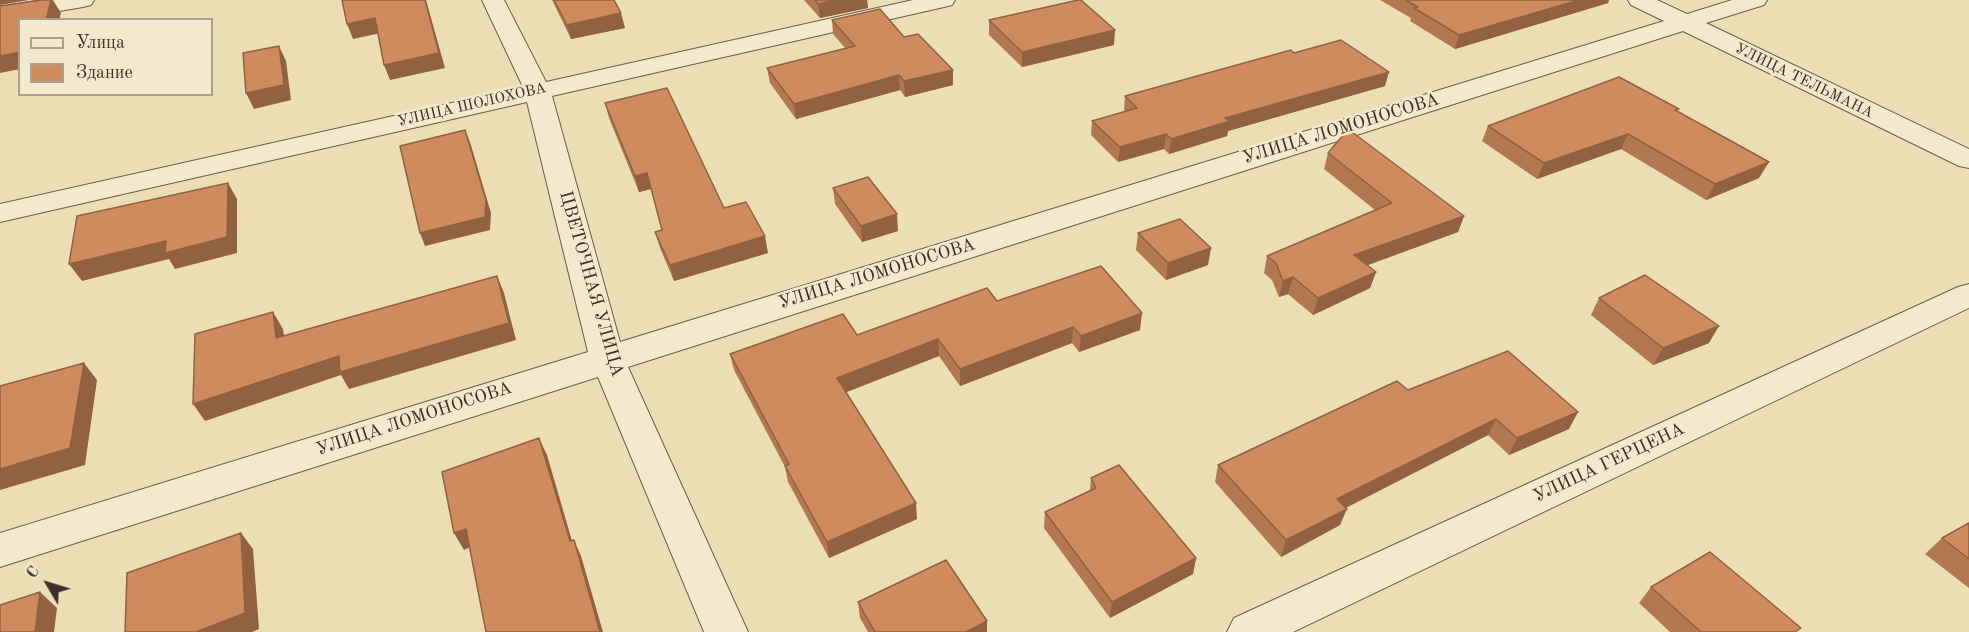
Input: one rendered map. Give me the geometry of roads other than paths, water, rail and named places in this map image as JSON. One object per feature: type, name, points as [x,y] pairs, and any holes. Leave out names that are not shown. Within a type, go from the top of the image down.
[{"type":"street","points":[[0,14],[83,0]]},
{"type":"street","name":"ЦВЕТОЧНАЯ УЛИЦА","points":[[493,0],[537,90],[607,358],[726,632]]},
{"type":"street","name":"УЛИЦА ШОЛОХОВА","points":[[0,213],[944,0]]},
{"type":"street","name":"УЛИЦА ТЕЛЬМАНА","points":[[1639,0],[1969,160]]},
{"type":"street","name":"УЛИЦА ЛОМОНОСОВА","points":[[0,550],[1756,0]]},
{"type":"street","name":"УЛИЦА ГЕРЦЕНА","points":[[1249,632],[1969,295]]}]
